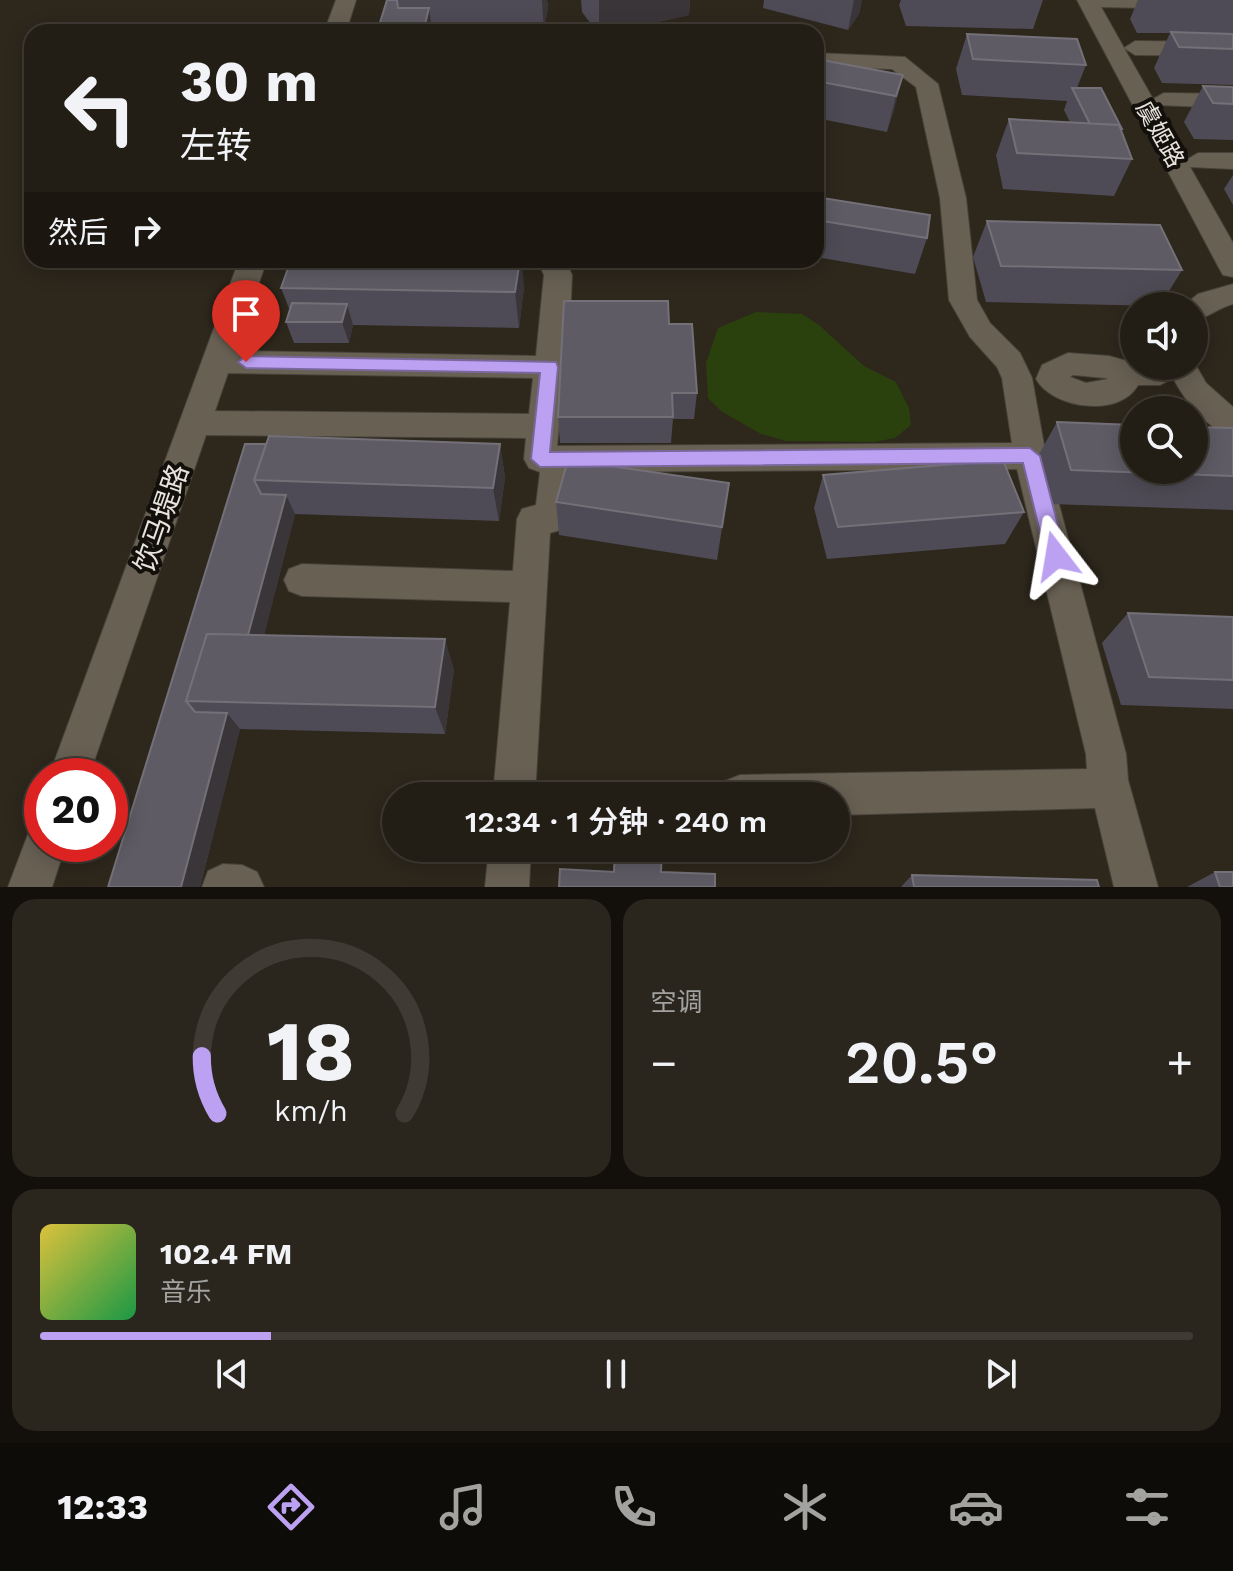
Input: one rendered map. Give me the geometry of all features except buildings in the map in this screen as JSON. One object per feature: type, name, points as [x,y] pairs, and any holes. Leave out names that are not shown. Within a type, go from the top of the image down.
[{"type":"street","points":[[338,24],[346,0]]},
{"type":"street","points":[[1100,1],[1232,3]]},
{"type":"street","points":[[1100,1],[1135,48],[1233,222]]},
{"type":"street","name":"虞姬路","points":[[1100,1],[1233,268]]},
{"type":"street","points":[[1135,48],[1233,49]]},
{"type":"street","points":[[824,60],[897,62],[927,84],[953,198],[963,300],[980,330],[1009,361],[1034,379],[1076,393],[1093,395],[1113,392],[1123,385],[1123,380]]},
{"type":"street","points":[[1164,100],[1233,101]]},
{"type":"street","points":[[1198,161],[1233,161]]},
{"type":"street","name":"饮马堤路","points":[[75,758],[250,268]]},
{"type":"street","points":[[515,782],[534,519],[552,519],[550,367],[558,275],[555,268]]},
{"type":"street","points":[[1208,301],[1233,294]]},
{"type":"street","points":[[216,362],[550,367]]},
{"type":"street","points":[[1034,379],[1030,456],[1106,754],[1108,780],[1136,887]]},
{"type":"street","points":[[1182,380],[1233,425]]},
{"type":"street","points":[[194,423],[550,443],[1030,456]]},
{"type":"street","points":[[302,580],[529,587]]},
{"type":"street","points":[[850,794],[1090,790],[1108,780]]},
{"type":"street","points":[[30,887],[39,862]]},
{"type":"street","points":[[507,887],[509,862]]},
{"type":"street","points":[[223,886],[242,887]]},
{"type":"green space","points":[[756,312],[802,314],[819,325],[864,366],[896,382],[909,408],[911,425],[895,438],[874,442],[786,441],[761,434],[721,411],[708,398],[706,363],[718,328]]},
{"type":"route","points":[[246,362],[550,367],[540,459],[1030,456],[1056,556]]}]
